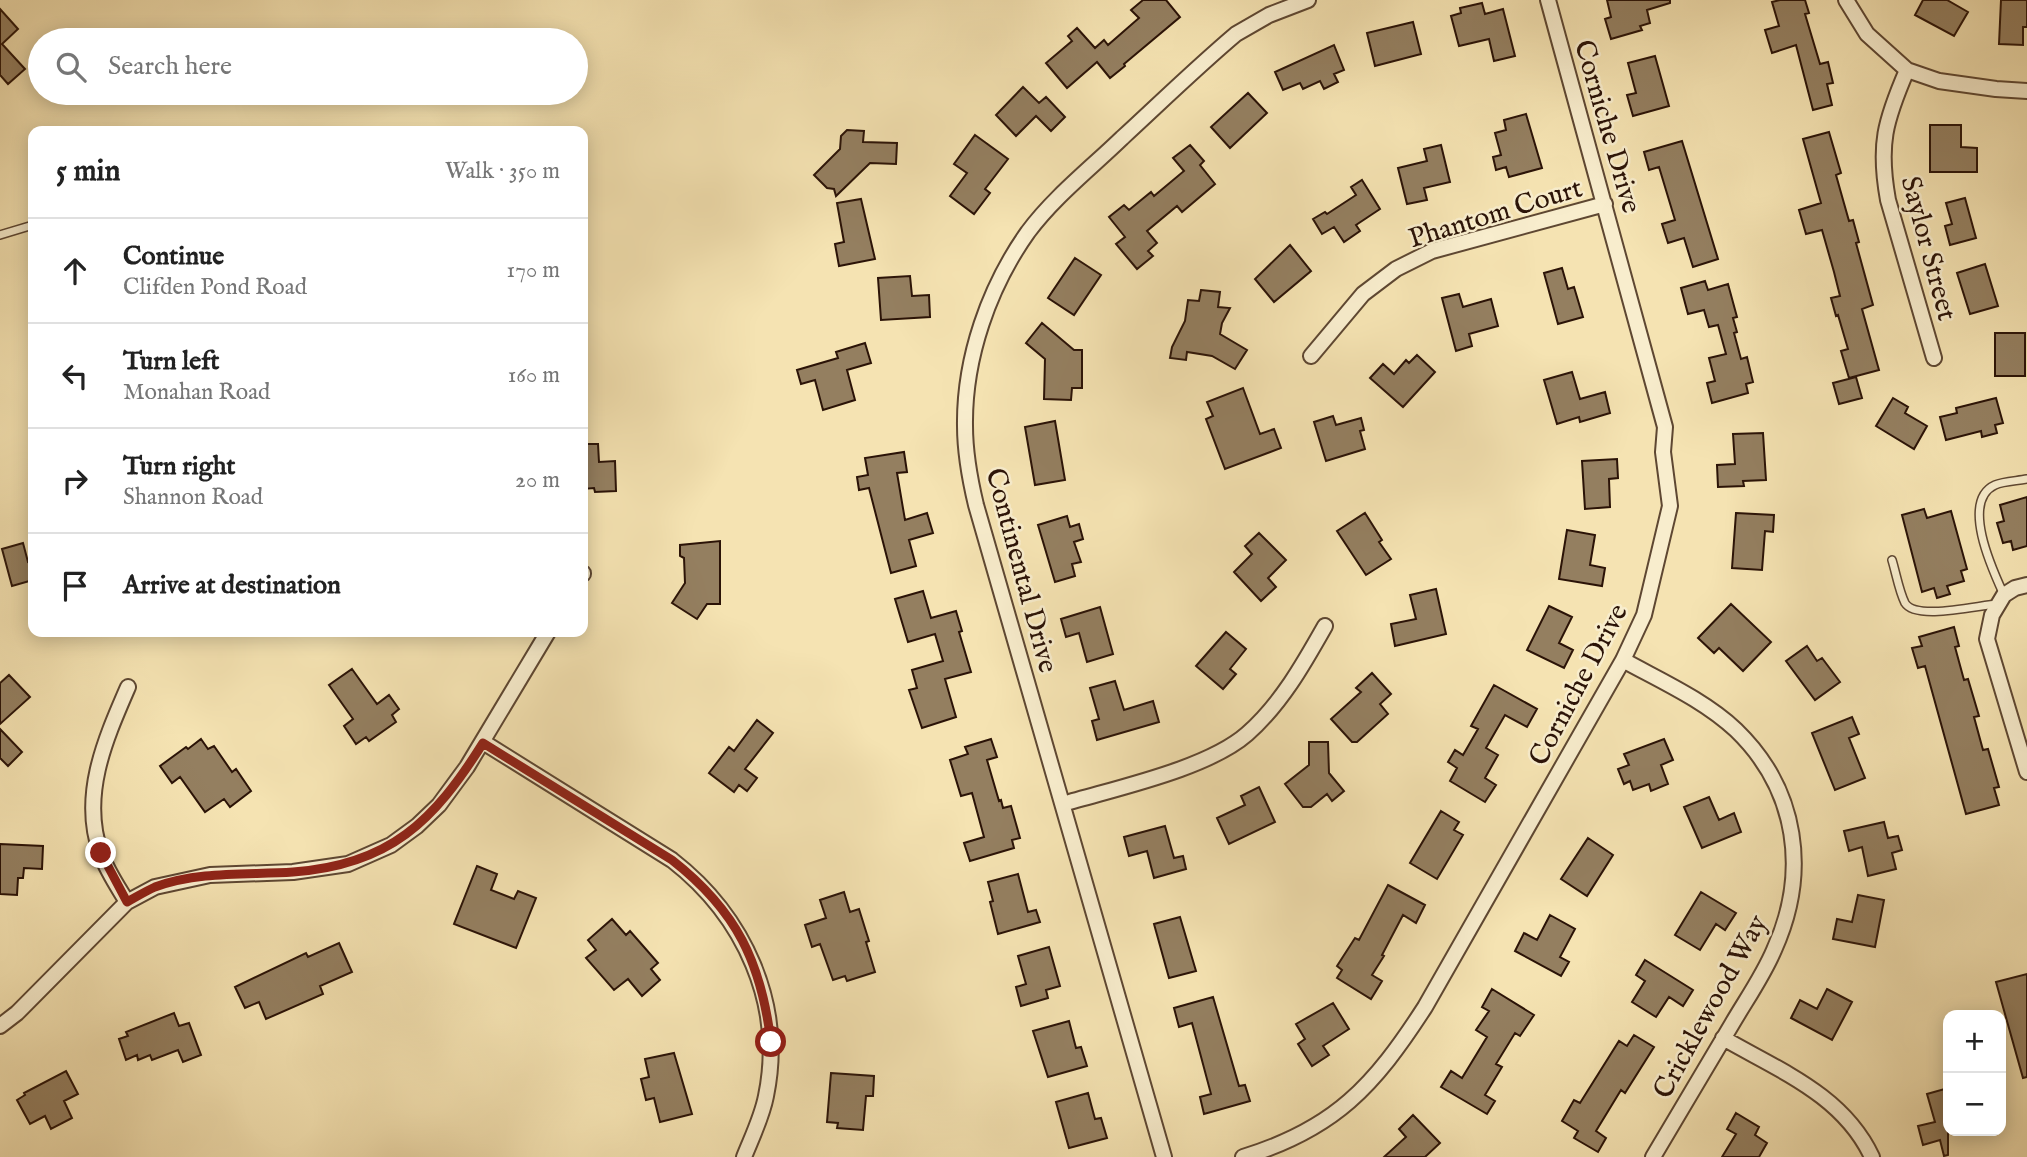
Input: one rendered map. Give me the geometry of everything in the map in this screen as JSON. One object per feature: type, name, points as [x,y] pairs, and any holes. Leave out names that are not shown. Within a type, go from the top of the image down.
[{"type":"street","name":"Continental Drive","points":[[1164,1157],[979,518],[964,427],[967,382],[988,306],[1006,268],[1029,232],[1055,201],[1236,34],[1269,15],[1308,0]]},
{"type":"street","name":"Corniche Drive","points":[[1243,1157],[1283,1144],[1342,1110],[1390,1059],[1425,1007],[1623,660],[1643,615],[1670,506],[1663,452],[1665,427],[1548,0]]},
{"type":"street","points":[[1846,0],[1867,34],[1907,70],[1939,81],[2027,91]]},
{"type":"street","name":"Saylor Street","points":[[1907,70],[1884,130],[1884,177],[1888,200],[1934,358]]},
{"type":"street","name":"Phantom Court","points":[[1311,356],[1363,294],[1396,269],[1432,251],[1605,204]]},
{"type":"street","points":[[2027,585],[2015,588],[2001,600],[1992,615],[1987,639],[2027,772]]},
{"type":"street","points":[[1063,804],[1209,758],[1246,735],[1297,676],[1325,626]]},
{"type":"street","points":[[0,1026],[17,1013],[127,902],[155,887],[210,875],[332,867],[368,856],[391,845],[439,805],[483,743],[545,637]]},
{"type":"street","name":"Cricklewood Way","points":[[1623,660],[1707,707],[1737,731],[1759,756],[1774,779],[1791,829],[1794,873],[1792,897],[1773,952],[1653,1157]]},
{"type":"street","points":[[127,902],[101,853],[95,827],[93,799],[96,769],[107,734],[128,687]]},
{"type":"street","points":[[483,743],[672,860],[696,878],[730,920],[758,972],[771,1042],[766,1098],[744,1157]]},
{"type":"street","points":[[1723,1038],[1836,1106],[1853,1124],[1872,1157]]},
{"type":"lane","points":[[0,234],[28,226]]},
{"type":"lane","points":[[1892,560],[1906,604],[1913,610],[1931,613],[2001,600],[1978,510],[1983,495],[1994,486],[2027,479]]},
{"type":"building","points":[[1143,0],[1166,0],[1180,17],[1110,78],[1097,62],[1067,88],[1046,63],[1072,41],[1068,36],[1077,28],[1095,48],[1104,40],[1108,45],[1139,18],[1131,10]]},
{"type":"building","points":[[1607,0],[1670,0],[1670,3],[1647,10],[1650,23],[1640,26],[1642,30],[1611,39],[1605,19],[1611,17]]},
{"type":"building","points":[[1805,0],[1809,13],[1805,14],[1820,64],[1828,62],[1833,83],[1827,84],[1832,105],[1813,110],[1796,45],[1772,53],[1765,30],[1779,26],[1772,2]]},
{"type":"building","points":[[1923,0],[1947,0],[1968,12],[1954,36],[1915,15]]},
{"type":"building","points":[[2001,0],[2027,0],[2027,27],[2023,27],[2023,45],[1999,44]]},
{"type":"building","points":[[1482,3],[1485,14],[1503,9],[1515,56],[1494,61],[1489,39],[1459,46],[1451,16],[1461,13],[1460,8]]},
{"type":"building","points":[[0,9],[18,29],[2,44],[25,69],[8,84],[0,75]]},
{"type":"building","points":[[1413,22],[1421,54],[1375,66],[1367,33]]},
{"type":"building","points":[[1334,45],[1344,70],[1334,74],[1338,82],[1324,89],[1320,81],[1303,89],[1300,83],[1283,90],[1275,72]]},
{"type":"building","points":[[1655,56],[1669,106],[1633,116],[1627,95],[1636,93],[1628,63]]},
{"type":"building","points":[[1023,87],[1039,103],[1046,97],[1065,117],[1051,131],[1036,116],[1016,136],[996,115]]},
{"type":"building","points":[[1248,93],[1267,113],[1230,148],[1211,127]]},
{"type":"building","points":[[1526,114],[1542,168],[1509,177],[1506,167],[1496,170],[1493,157],[1501,155],[1495,133],[1506,130],[1504,120]]},
{"type":"building","points":[[1930,125],[1961,125],[1961,147],[1977,148],[1977,172],[1930,172]]},
{"type":"building","points":[[847,130],[864,131],[863,142],[897,143],[896,164],[870,163],[836,196],[834,189],[827,188],[814,175],[840,149],[841,136]]},
{"type":"building","points":[[1829,132],[1841,173],[1836,175],[1849,221],[1853,220],[1859,242],[1856,243],[1873,305],[1862,309],[1879,370],[1849,378],[1841,351],[1848,349],[1831,298],[1840,296],[1822,230],[1806,234],[1799,210],[1821,203],[1803,139]]},
{"type":"building","points":[[975,135],[1008,159],[985,189],[990,193],[974,214],[950,196],[967,173],[954,164]]},
{"type":"building","points":[[1682,141],[1718,259],[1693,267],[1684,238],[1668,243],[1662,224],[1675,220],[1659,167],[1649,170],[1644,152]]},
{"type":"building","points":[[1190,145],[1204,161],[1200,165],[1215,184],[1182,212],[1177,206],[1147,231],[1157,243],[1148,251],[1153,256],[1137,269],[1116,244],[1125,237],[1109,217],[1124,205],[1129,210],[1151,192],[1154,196],[1184,171],[1173,158]]},
{"type":"building","points":[[1441,145],[1450,182],[1424,188],[1427,200],[1407,204],[1398,168],[1427,161],[1424,149]]},
{"type":"building","points":[[1362,180],[1380,209],[1356,225],[1360,231],[1344,242],[1334,227],[1322,234],[1313,219],[1325,212],[1327,214],[1356,195],[1351,187]]},
{"type":"building","points":[[1965,198],[1976,238],[1950,245],[1945,226],[1952,224],[1946,203]]},
{"type":"building","points":[[861,199],[875,259],[839,266],[835,244],[844,242],[837,203]]},
{"type":"building","points":[[1290,245],[1311,271],[1274,302],[1255,279]]},
{"type":"building","points":[[1075,258],[1101,275],[1074,315],[1048,298]]},
{"type":"building","points":[[1985,264],[1998,306],[1970,314],[1957,273]]},
{"type":"building","points":[[1562,268],[1568,289],[1574,287],[1583,317],[1558,324],[1544,273]]},
{"type":"building","points":[[910,276],[912,296],[929,295],[930,317],[881,320],[878,278]]},
{"type":"building","points":[[1705,281],[1708,290],[1728,284],[1737,317],[1733,318],[1737,332],[1734,333],[1741,359],[1747,357],[1753,382],[1746,384],[1748,393],[1712,403],[1707,383],[1715,381],[1709,358],[1726,354],[1718,325],[1709,327],[1704,310],[1688,314],[1681,288]]},
{"type":"building","points":[[1201,290],[1220,292],[1218,307],[1230,308],[1220,334],[1247,350],[1235,369],[1212,356],[1187,352],[1186,360],[1170,358],[1172,347],[1185,321],[1188,300],[1199,301]]},
{"type":"building","points":[[1459,294],[1463,307],[1491,299],[1498,326],[1469,334],[1472,346],[1456,351],[1442,298]]},
{"type":"building","points":[[1042,323],[1074,350],[1082,350],[1082,388],[1072,388],[1071,400],[1044,399],[1045,359],[1026,343]]},
{"type":"building","points":[[1995,333],[2025,333],[2025,376],[1995,376]]},
{"type":"building","points":[[865,343],[871,363],[847,370],[855,400],[823,410],[815,380],[801,384],[797,370],[838,358],[836,352]]},
{"type":"building","points":[[1417,355],[1435,372],[1403,407],[1370,378],[1383,364],[1394,374],[1406,360],[1409,363]]},
{"type":"building","points":[[1572,372],[1580,399],[1605,392],[1610,413],[1580,422],[1579,417],[1557,424],[1544,380]]},
{"type":"building","points":[[1856,377],[1862,398],[1839,404],[1833,383]]},
{"type":"building","points":[[1243,388],[1260,434],[1274,429],[1281,448],[1225,469],[1206,419],[1213,416],[1207,402]]},
{"type":"building","points":[[1893,398],[1908,407],[1905,413],[1927,426],[1914,449],[1876,426]]},
{"type":"building","points":[[1996,398],[2003,423],[1995,425],[1997,433],[1982,437],[1981,431],[1946,440],[1940,417],[1957,413],[1956,408]]},
{"type":"building","points":[[1333,416],[1336,425],[1361,418],[1364,430],[1360,431],[1365,449],[1326,461],[1314,422]]},
{"type":"building","points":[[1055,421],[1065,480],[1035,485],[1025,427]]},
{"type":"building","points":[[1763,433],[1766,480],[1743,481],[1744,486],[1718,487],[1717,465],[1735,464],[1733,434]]},
{"type":"building","points":[[588,444],[598,444],[599,462],[615,461],[616,491],[595,492],[594,488],[588,489]]},
{"type":"building","points":[[904,452],[907,472],[897,473],[905,520],[927,513],[933,533],[909,540],[916,566],[891,573],[869,488],[859,490],[857,477],[868,475],[865,458]]},
{"type":"building","points":[[1617,459],[1618,478],[1609,479],[1610,507],[1585,509],[1582,461]]},
{"type":"building","points":[[2027,497],[2027,546],[2013,550],[2011,541],[2003,543],[1997,523],[2004,521],[2000,505]]},
{"type":"building","points":[[1924,509],[1927,518],[1951,511],[1967,569],[1961,571],[1964,581],[1947,586],[1950,594],[1937,598],[1934,588],[1922,592],[1902,515]]},
{"type":"building","points":[[1365,513],[1391,559],[1366,575],[1337,531]]},
{"type":"building","points":[[1736,513],[1774,515],[1773,532],[1765,531],[1762,570],[1732,568]]},
{"type":"building","points":[[1067,516],[1070,527],[1079,524],[1083,539],[1074,542],[1081,562],[1072,564],[1075,576],[1055,582],[1038,525]]},
{"type":"building","points":[[1567,530],[1595,535],[1590,565],[1605,568],[1602,586],[1559,579]]},
{"type":"building","points":[[1259,533],[1286,560],[1268,578],[1276,587],[1261,601],[1234,572],[1252,554],[1245,546]]},
{"type":"building","points":[[720,541],[720,604],[707,604],[697,619],[672,603],[685,583],[684,558],[680,556],[680,545]]},
{"type":"building","points":[[23,543],[28,562],[28,581],[12,586],[2,549]]},
{"type":"building","points":[[1436,589],[1446,634],[1395,646],[1391,624],[1416,619],[1410,595]]},
{"type":"building","points":[[923,591],[931,618],[956,611],[962,631],[959,632],[971,672],[945,679],[956,717],[922,728],[909,690],[917,688],[912,670],[943,661],[935,634],[908,642],[895,599]]},
{"type":"building","points":[[1731,604],[1771,642],[1743,671],[1719,648],[1714,653],[1698,638]]},
{"type":"building","points":[[1549,606],[1572,617],[1559,643],[1573,650],[1564,668],[1527,650]]},
{"type":"building","points":[[1100,607],[1113,654],[1087,662],[1079,633],[1066,637],[1061,619]]},
{"type":"building","points":[[1954,627],[1959,646],[1955,647],[1964,680],[1968,679],[1979,716],[1974,717],[1983,750],[1988,749],[1999,787],[1994,788],[1999,805],[1966,814],[1925,666],[1918,668],[1912,648],[1922,646],[1919,637]]},
{"type":"building","points":[[1226,632],[1246,649],[1230,669],[1236,674],[1223,689],[1196,666]]},
{"type":"building","points":[[1807,646],[1817,661],[1822,658],[1840,682],[1815,700],[1786,661]]},
{"type":"building","points":[[352,669],[377,704],[389,695],[399,709],[392,715],[396,722],[369,741],[366,737],[356,744],[344,726],[353,719],[329,685]]},
{"type":"building","points":[[1372,673],[1391,694],[1380,704],[1388,714],[1357,742],[1352,742],[1331,719],[1361,692],[1356,688]]},
{"type":"building","points":[[9,675],[30,697],[0,724],[0,683]]},
{"type":"building","points":[[1115,681],[1124,710],[1153,701],[1159,722],[1097,740],[1092,721],[1099,719],[1090,688]]},
{"type":"building","points":[[1494,685],[1537,709],[1527,727],[1505,715],[1486,748],[1498,755],[1485,778],[1496,785],[1485,802],[1450,781],[1457,768],[1448,762],[1455,750],[1463,755],[1478,729],[1471,726]]},
{"type":"building","points":[[1852,717],[1859,734],[1849,738],[1865,778],[1835,790],[1812,733]]},
{"type":"building","points":[[757,720],[773,733],[745,769],[757,778],[747,791],[739,785],[734,792],[709,773],[729,747],[734,751]]},
{"type":"building","points":[[0,729],[22,752],[8,766],[0,758]]},
{"type":"building","points":[[201,739],[208,749],[214,746],[232,772],[236,769],[251,791],[230,807],[224,799],[205,812],[180,777],[172,783],[160,766]]},
{"type":"building","points":[[991,739],[997,757],[987,760],[999,801],[1001,800],[1003,808],[1011,806],[1020,838],[1012,840],[1014,848],[970,861],[964,843],[984,837],[972,793],[961,796],[950,760],[968,754],[965,747]]},
{"type":"building","points":[[1664,739],[1673,760],[1661,765],[1668,784],[1651,791],[1649,784],[1633,790],[1630,781],[1624,784],[1618,769],[1629,765],[1624,754]]},
{"type":"building","points":[[1309,742],[1328,742],[1329,773],[1344,791],[1332,801],[1327,794],[1311,807],[1303,807],[1285,784],[1309,765]]},
{"type":"building","points":[[1259,787],[1275,822],[1229,844],[1217,818],[1245,805],[1241,796]]},
{"type":"building","points":[[1709,797],[1719,820],[1734,813],[1741,832],[1702,848],[1684,807]]},
{"type":"building","points":[[1441,811],[1459,822],[1454,830],[1463,835],[1437,879],[1410,863]]},
{"type":"building","points":[[1884,822],[1888,838],[1898,836],[1902,850],[1892,853],[1896,869],[1868,876],[1862,847],[1849,851],[1844,831]]},
{"type":"building","points":[[1165,826],[1174,858],[1183,856],[1186,869],[1154,878],[1147,851],[1129,856],[1124,837]]},
{"type":"building","points":[[1588,838],[1613,855],[1587,896],[1561,879]]},
{"type":"building","points":[[0,844],[43,846],[42,869],[24,868],[23,878],[18,878],[17,895],[0,894]]},
{"type":"building","points":[[477,866],[497,874],[491,890],[514,899],[518,891],[536,898],[516,948],[454,924]]},
{"type":"building","points":[[1018,874],[1028,912],[1036,910],[1040,922],[998,934],[988,882]]},
{"type":"building","points":[[1388,885],[1425,905],[1416,923],[1403,915],[1372,975],[1382,981],[1371,999],[1337,978],[1342,970],[1337,966],[1355,938],[1359,940]]},
{"type":"building","points":[[844,892],[850,912],[859,909],[875,972],[847,981],[845,976],[833,980],[820,944],[812,947],[805,925],[826,918],[820,900]]},
{"type":"building","points":[[1701,892],[1736,913],[1725,930],[1716,924],[1700,950],[1675,935]]},
{"type":"building","points":[[1858,895],[1884,900],[1875,947],[1833,939],[1837,919],[1852,922]]},
{"type":"building","points":[[1550,915],[1575,929],[1560,957],[1569,962],[1561,976],[1515,951],[1524,933],[1537,940]]},
{"type":"building","points":[[1180,917],[1196,971],[1169,978],[1154,924]]},
{"type":"building","points":[[612,919],[626,935],[630,931],[658,963],[651,969],[660,980],[642,996],[628,979],[614,990],[586,958],[596,950],[588,940]]},
{"type":"building","points":[[339,943],[352,972],[320,986],[323,994],[266,1019],[259,1002],[245,1008],[235,987],[306,953],[308,957]]},
{"type":"building","points":[[1049,947],[1060,986],[1046,990],[1048,998],[1021,1006],[1016,987],[1026,984],[1018,956]]},
{"type":"building","points":[[1645,960],[1693,990],[1683,1006],[1669,997],[1656,1017],[1632,1002],[1645,981],[1636,975]]},
{"type":"building","points":[[2027,974],[2027,1077],[2023,1078],[1996,982]]},
{"type":"building","points":[[1492,989],[1534,1015],[1520,1036],[1515,1033],[1496,1064],[1502,1067],[1485,1095],[1495,1101],[1487,1114],[1441,1087],[1451,1071],[1462,1078],[1487,1037],[1476,1030],[1489,1011],[1482,1007]]},
{"type":"building","points":[[1827,989],[1852,1002],[1832,1040],[1791,1018],[1800,1000],[1817,1009]]},
{"type":"building","points":[[1213,997],[1239,1086],[1245,1085],[1250,1101],[1204,1114],[1200,1097],[1211,1094],[1192,1023],[1179,1027],[1174,1008]]},
{"type":"building","points":[[1333,1003],[1349,1029],[1323,1046],[1329,1055],[1312,1066],[1298,1044],[1305,1039],[1296,1024]]},
{"type":"building","points":[[174,1013],[179,1026],[189,1023],[201,1055],[183,1062],[178,1050],[152,1060],[150,1055],[138,1060],[137,1055],[126,1060],[119,1039],[128,1036],[126,1032]]},
{"type":"building","points":[[1069,1021],[1076,1048],[1081,1047],[1087,1066],[1048,1077],[1033,1031]]},
{"type":"building","points":[[1634,1035],[1654,1047],[1625,1093],[1621,1090],[1596,1131],[1606,1138],[1598,1152],[1574,1138],[1578,1131],[1562,1121],[1574,1100],[1580,1103],[1619,1041],[1627,1046]]},
{"type":"building","points":[[674,1053],[692,1114],[660,1122],[654,1098],[646,1100],[641,1079],[649,1077],[645,1059]]},
{"type":"building","points":[[66,1071],[78,1094],[64,1101],[72,1118],[51,1129],[45,1116],[30,1124],[17,1100],[25,1095],[24,1093]]},
{"type":"building","points":[[831,1073],[874,1076],[873,1096],[866,1096],[863,1130],[837,1128],[838,1123],[827,1122]]},
{"type":"building","points":[[1943,1089],[1943,1136],[1948,1136],[1948,1155],[1944,1156],[1940,1140],[1923,1145],[1918,1126],[1935,1122],[1927,1094]]},
{"type":"building","points":[[1088,1093],[1095,1119],[1101,1118],[1107,1138],[1069,1148],[1056,1102]]},
{"type":"building","points":[[1736,1113],[1759,1127],[1755,1135],[1767,1143],[1759,1157],[1722,1157],[1736,1134],[1727,1129]]},
{"type":"building","points":[[1413,1115],[1440,1143],[1425,1157],[1384,1157],[1406,1137],[1399,1129]]},
{"type":"route","points":[[101,853],[127,902],[155,887],[210,875],[293,872],[348,864],[391,845],[417,826],[439,805],[483,743],[616,824],[696,878],[730,920],[758,972],[771,1042]]}]
